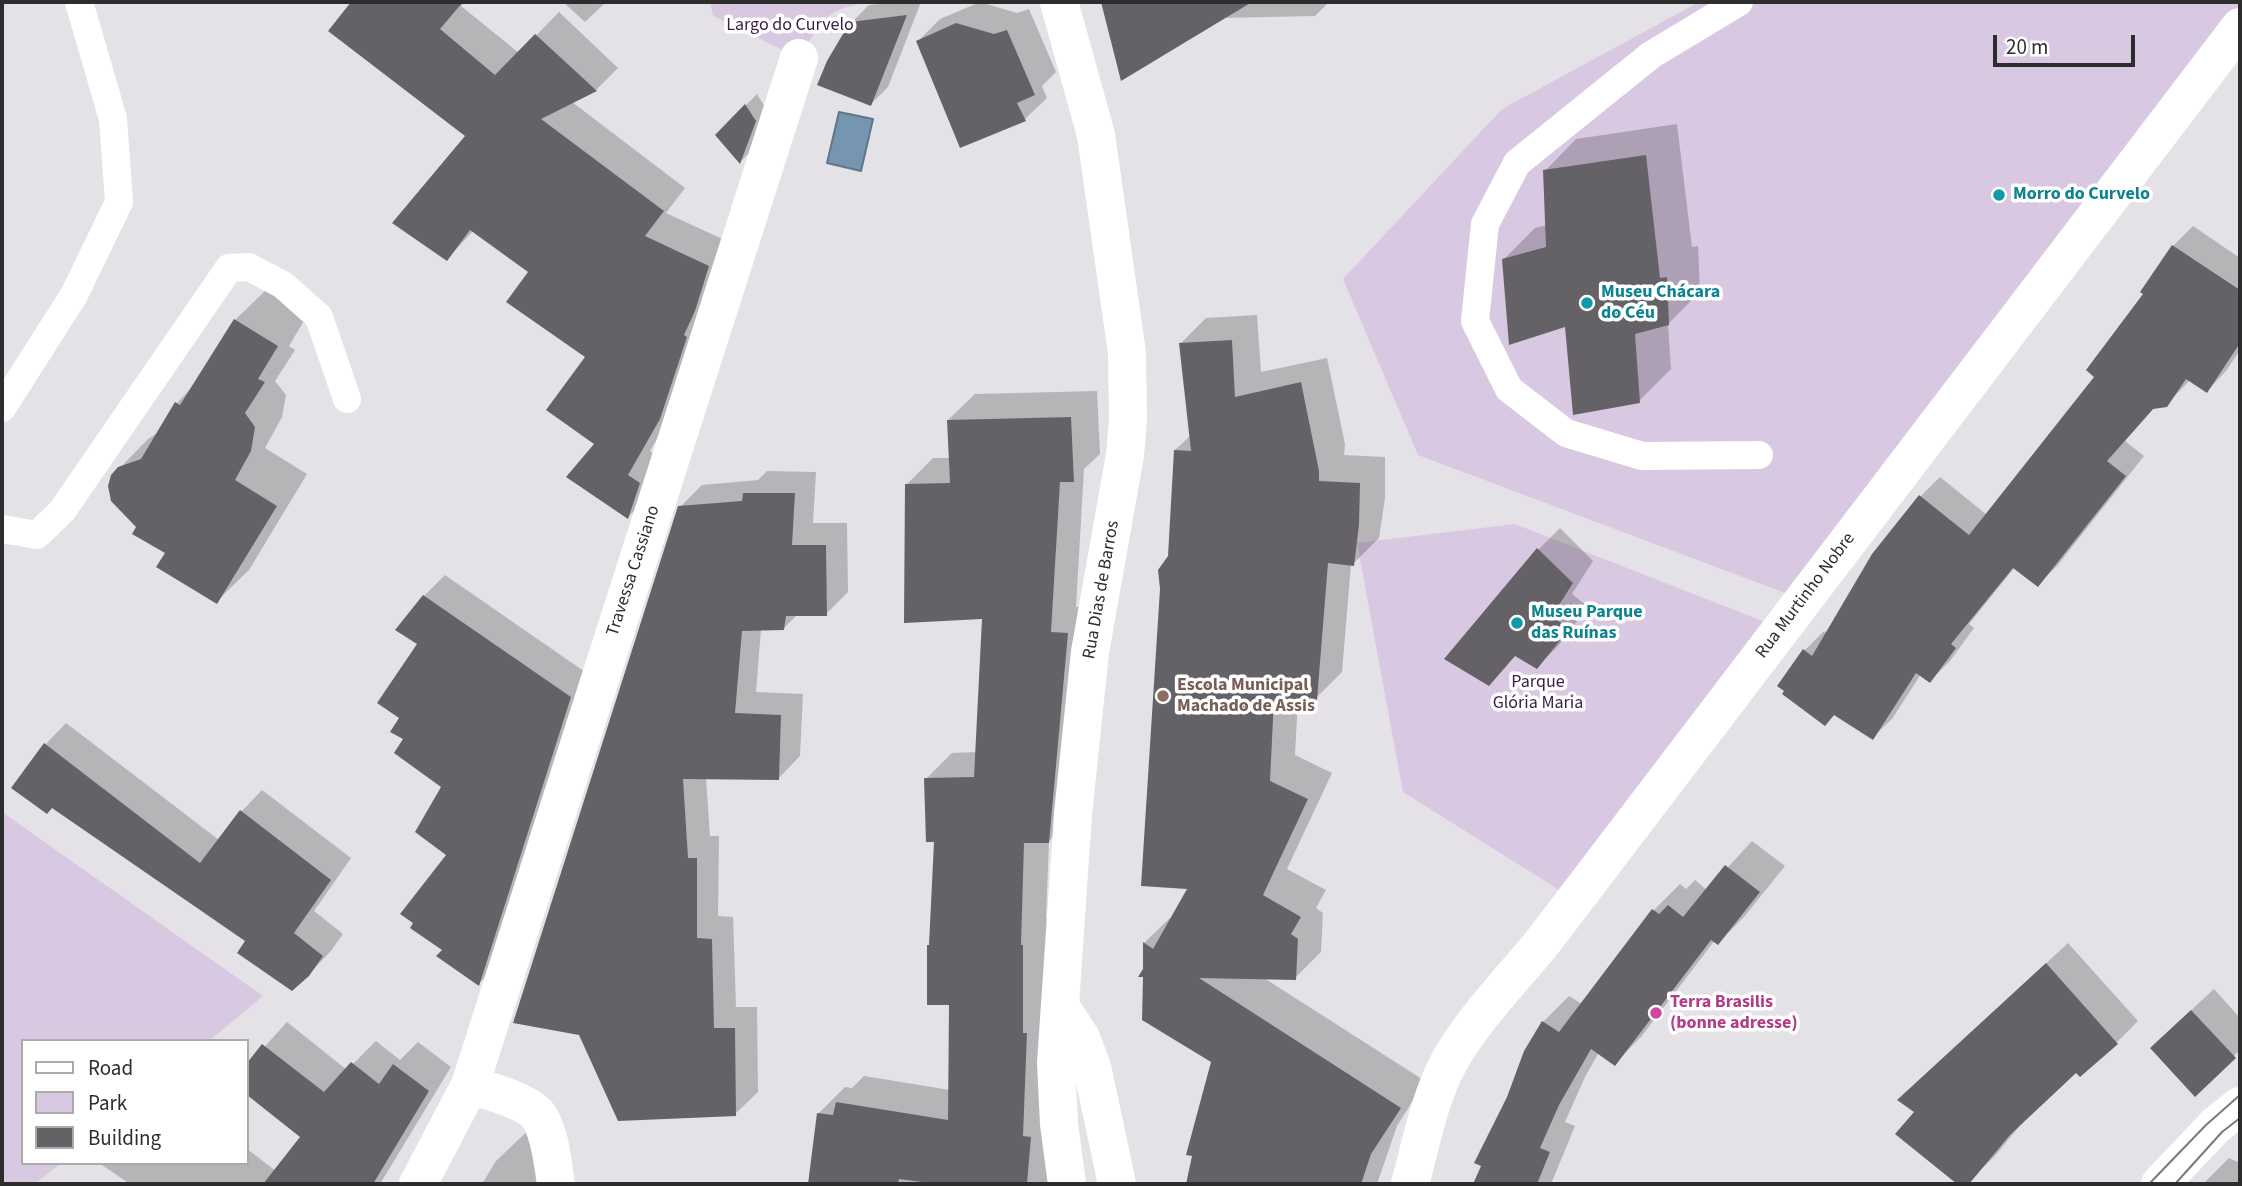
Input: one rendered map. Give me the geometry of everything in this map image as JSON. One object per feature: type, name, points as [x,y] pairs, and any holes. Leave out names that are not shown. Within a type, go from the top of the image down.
[{"type":"street","name":"Rua Dias de Barros","points":[[1059,2],[1096,135],[1127,353],[1128,420],[1125,455],[1090,652],[1073,814],[1056,1063],[1059,1124],[1067,1184]]},
{"type":"street","name":"Rua Murtinho Nobre","points":[[1410,1184],[1434,1096],[1464,1039],[1553,928],[2240,27]]},
{"type":"street","name":"Travessa Cassiano","points":[[418,1184],[470,1085],[799,58]]},
{"type":"street","points":[[1060,1006],[1081,1038],[1092,1067],[1117,1184]]},
{"type":"street","points":[[470,1085],[508,1097],[537,1114],[551,1146],[556,1184]]},
{"type":"street","points":[[2160,1184],[2216,1125],[2240,1106]]},
{"type":"lane","points":[[2,408],[74,296],[118,202],[113,119],[79,2]]},
{"type":"lane","points":[[1739,2],[1651,55],[1517,163],[1485,224],[1475,321],[1509,389],[1566,433],[1642,456],[1759,455]]},
{"type":"lane","points":[[2,529],[37,536],[62,511],[229,268],[249,267],[283,285],[319,317],[347,399]]},
{"type":"green space","name":"Largo do Curvelo","points":[[710,2],[871,2],[843,8],[826,18],[799,58],[713,16]]},
{"type":"green space","points":[[1699,2],[2240,2],[2240,17],[1796,597],[1418,455],[1343,279],[1502,109]]},
{"type":"green space","name":"Parque Glória Maria","points":[[1515,524],[1775,626],[1572,898],[1403,792],[1357,543]]},
{"type":"green space","points":[[2,812],[263,996],[211,1039],[21,1039],[21,1165],[59,1165],[35,1184],[2,1184]]},
{"type":"water","points":[[839,112],[873,119],[861,171],[827,163]]},
{"type":"building","points":[[351,2],[463,2],[440,29],[495,75],[535,34],[597,91],[541,119],[664,211],[645,236],[709,266],[695,311],[684,335],[687,337],[660,419],[628,475],[640,483],[628,519],[566,477],[594,444],[546,410],[585,357],[506,302],[528,272],[470,230],[447,261],[392,223],[465,136],[328,31]]},
{"type":"building","points":[[1101,2],[1252,2],[1121,81]]},
{"type":"building","points":[[907,15],[871,106],[817,85],[827,61],[850,22]]},
{"type":"building","points":[[956,23],[994,34],[1007,30],[1035,95],[1017,103],[1026,121],[960,148],[916,41]]},
{"type":"building","points":[[745,104],[756,121],[740,164],[715,135]]},
{"type":"building","name":"Museu Chácara do Céu","points":[[1646,155],[1660,278],[1667,277],[1669,325],[1635,334],[1640,403],[1573,415],[1565,327],[1509,345],[1502,259],[1546,247],[1543,170]]},
{"type":"building","points":[[2172,245],[2240,290],[2240,343],[2207,393],[2186,379],[2167,407],[2153,409],[2107,461],[2126,476],[2038,587],[2013,568],[1951,644],[1956,648],[1930,683],[1916,673],[1873,740],[1834,715],[1825,726],[1782,694],[1784,691],[1777,686],[1803,649],[1812,656],[1872,554],[1919,495],[1969,535],[2094,377],[2086,370],[2143,294],[2140,292]]},
{"type":"building","points":[[234,319],[278,346],[258,379],[265,382],[245,413],[255,427],[251,451],[235,480],[277,506],[217,604],[156,567],[165,553],[132,534],[136,527],[111,501],[108,486],[111,475],[118,467],[141,459],[175,402],[180,405]]},
{"type":"building","points":[[1232,340],[1235,397],[1301,382],[1319,481],[1360,483],[1359,525],[1354,566],[1328,563],[1317,700],[1274,699],[1270,781],[1308,799],[1263,895],[1301,917],[1291,934],[1298,939],[1296,980],[1199,978],[1401,1108],[1371,1154],[1361,1184],[1186,1184],[1192,1156],[1186,1155],[1211,1062],[1142,1020],[1143,977],[1138,977],[1143,969],[1143,942],[1153,949],[1187,889],[1141,886],[1160,589],[1158,570],[1168,556],[1174,450],[1191,451],[1179,343]]},
{"type":"building","points":[[1071,417],[1074,482],[1060,482],[1051,632],[1068,633],[1049,843],[1024,843],[1021,945],[1023,1033],[1027,1033],[1023,1136],[1031,1137],[1027,1184],[937,1184],[899,1179],[898,1184],[808,1184],[817,1113],[833,1115],[836,1102],[948,1120],[949,1005],[927,1005],[927,945],[934,842],[926,842],[924,778],[974,777],[982,619],[904,623],[905,484],[950,483],[947,420]]},
{"type":"building","points":[[743,493],[795,493],[792,545],[826,545],[827,616],[786,616],[784,630],[742,631],[735,713],[781,715],[779,780],[683,779],[688,858],[697,858],[697,938],[712,939],[714,1028],[735,1028],[736,1116],[618,1121],[579,1035],[513,1023],[678,506],[742,501]]},
{"type":"building","name":"Museu Parque das Ruínas","points":[[1537,548],[1573,583],[1552,616],[1569,629],[1537,669],[1515,656],[1489,686],[1444,659]]},
{"type":"building","points":[[423,595],[571,697],[479,986],[436,956],[442,950],[410,928],[413,923],[400,914],[446,855],[415,832],[441,787],[394,753],[403,739],[390,732],[399,718],[377,703],[417,644],[395,630]]},
{"type":"building","points":[[44,743],[200,863],[240,810],[331,880],[294,933],[323,956],[309,976],[292,991],[237,953],[245,941],[52,808],[47,814],[11,788]]},
{"type":"building","points":[[1725,865],[1760,892],[1718,945],[1711,940],[1615,1066],[1591,1049],[1559,1105],[1540,1148],[1550,1152],[1537,1184],[1473,1184],[1481,1166],[1474,1163],[1507,1097],[1524,1051],[1542,1021],[1559,1032],[1652,909],[1659,914],[1668,905],[1683,917]]},
{"type":"building","points":[[2046,963],[2118,1044],[2080,1077],[2076,1073],[2010,1135],[1969,1184],[1957,1184],[1895,1134],[1914,1112],[1897,1100]]},
{"type":"building","points":[[2191,1010],[2236,1058],[2195,1097],[2150,1048]]},
{"type":"building","points":[[262,1044],[324,1092],[351,1062],[379,1084],[393,1064],[429,1091],[373,1184],[263,1184],[300,1137],[248,1096],[248,1062]]},
{"type":"tram line","points":[[2149,1184],[2206,1125],[2240,1095]]},
{"type":"tram line","points":[[2175,1184],[2222,1132],[2240,1118]]},
{"type":"place","name":"Morro do Curvelo","points":[[1999,195]]},
{"type":"place","name":"Museu Chácara do Céu","points":[[1587,303]]},
{"type":"place","name":"Museu Parque das Ruínas","points":[[1517,623]]},
{"type":"place","name":"Escola Municipal Machado de Assis","points":[[1163,696]]},
{"type":"place","name":"Terra Brasilis (bonne adresse)","points":[[1656,1013]]}]
